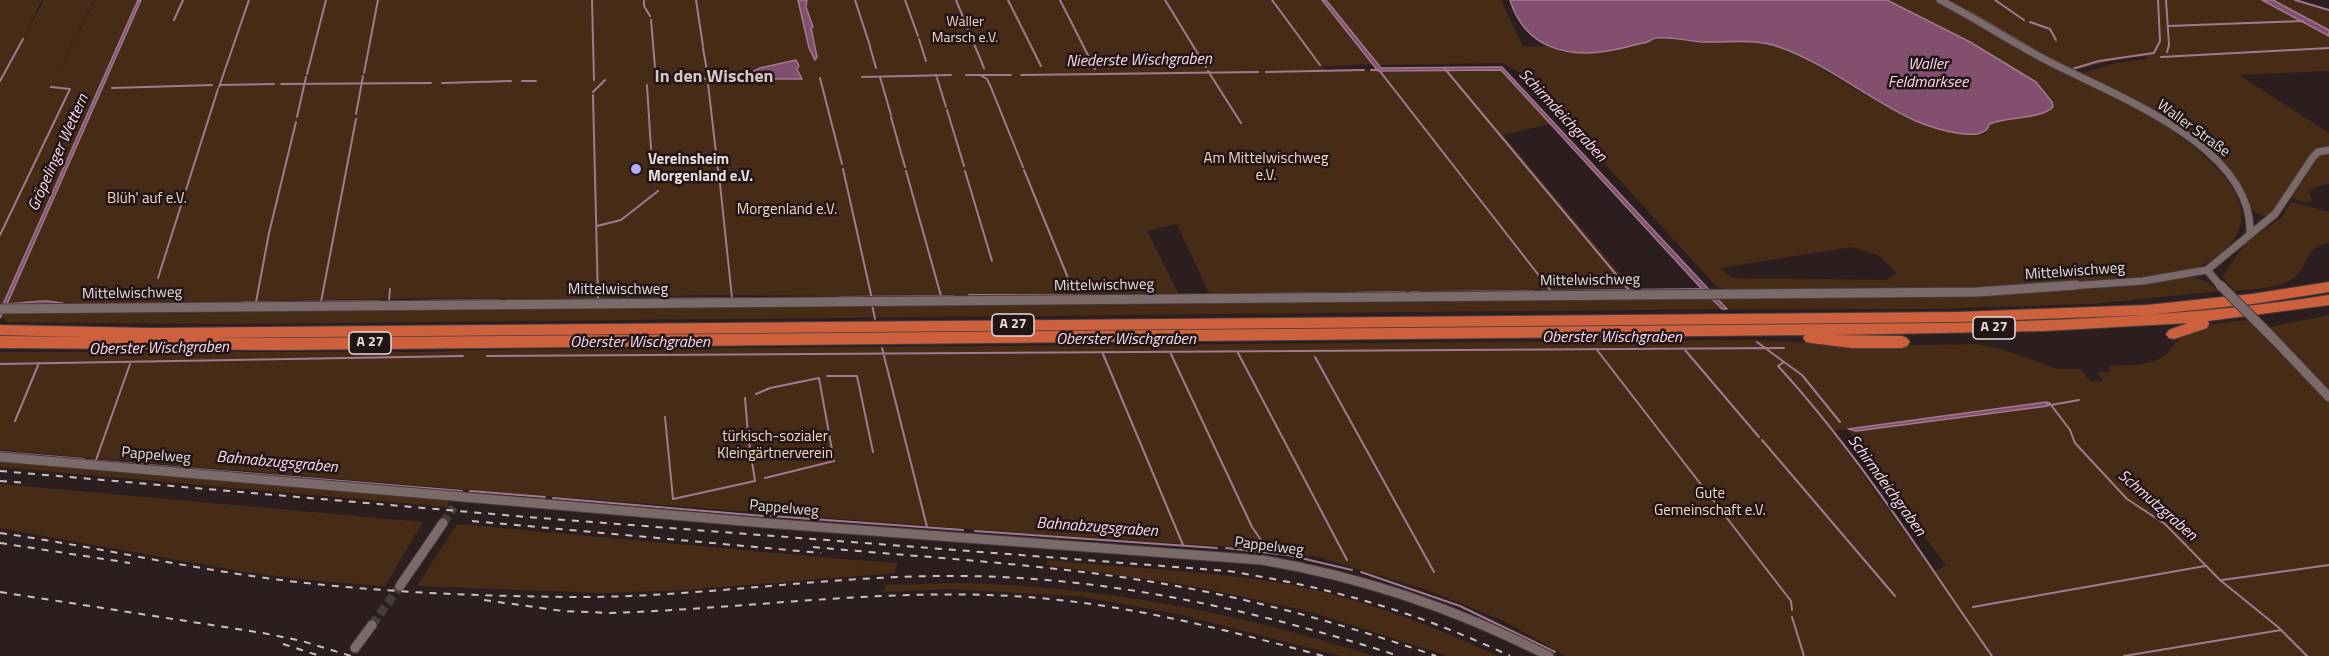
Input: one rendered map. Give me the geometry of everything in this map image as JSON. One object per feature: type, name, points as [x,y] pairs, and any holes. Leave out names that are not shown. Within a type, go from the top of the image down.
[{"type":"highway","points":[[2252,299],[2299,280]]},
{"type":"highway","name":"A 27","points":[[0,330],[151,333],[1958,317],[2148,310],[2252,299],[2329,287]]},
{"type":"highway","name":"A 27","points":[[0,342],[187,345],[2051,327],[2236,314],[2329,300]]},
{"type":"highway","points":[[2174,334],[2192,326],[2236,314]]},
{"type":"highway","points":[[1751,330],[1777,335],[1852,342],[1902,342]]},
{"type":"street","name":"Waller Straße","points":[[1940,0],[1984,23],[2045,60],[2134,103],[2191,139],[2231,174],[2242,190],[2251,214],[2250,233]]},
{"type":"street","points":[[2329,150],[2318,152],[2313,157],[2287,199],[2267,221],[2207,270],[2329,397]]},
{"type":"street","points":[[2251,214],[2267,221]]},
{"type":"street","name":"Mittelwischweg","points":[[4,309],[1978,292],[2143,281],[2207,270]]},
{"type":"street","name":"Pappelweg","points":[[0,457],[928,536],[1199,554],[1296,565],[1385,586],[1418,597],[1509,634],[1549,656]]},
{"type":"street","points":[[454,507],[461,497]]},
{"type":"street","points":[[400,586],[443,523]]},
{"type":"street","points":[[356,648],[372,625]]},
{"type":"green space","points":[[0,0],[42,0],[22,41],[44,0],[94,0],[52,85],[95,0],[138,0],[3,306],[0,306]]},
{"type":"green space","points":[[141,0],[798,0],[813,59],[813,35],[807,0],[1322,0],[1372,64],[1323,66],[1326,71],[1501,69],[1550,124],[1503,135],[1632,288],[1485,290],[1485,294],[1219,295],[1209,293],[1177,224],[1147,231],[1178,293],[712,295],[565,299],[428,298],[7,304]],"holes":[[[796,60],[802,79],[683,79],[743,77],[760,68]]]},
{"type":"green space","points":[[1326,0],[1501,0],[1523,47],[1548,46],[1562,52],[1611,51],[1660,38],[1701,42],[1754,42],[1777,46],[1801,57],[1905,116],[1932,127],[1959,134],[1985,134],[1989,124],[1996,121],[2050,111],[2042,87],[2036,82],[1970,42],[1887,0],[1936,0],[2109,92],[2151,116],[2191,144],[2223,174],[2240,205],[2237,235],[2207,263],[2179,272],[2141,278],[1985,287],[1727,290],[1716,286],[1524,75],[1503,63],[1377,65]],"holes":[[[1851,247],[1878,255],[1897,273],[1886,280],[1732,278],[1720,268]]]},
{"type":"green space","points":[[1943,0],[2262,0],[2329,36],[2329,71],[2239,75],[2329,133],[2329,149],[2311,152],[2267,217],[2256,213],[2251,209],[2246,195],[2232,174],[2208,149],[2080,74],[2116,63],[2148,59],[2146,56],[2120,59],[2070,71]]},
{"type":"green space","points":[[2273,0],[2291,0],[2329,11],[2329,30]]},
{"type":"green space","points":[[2329,152],[2329,184],[2308,191],[2313,201],[2294,198],[2292,196],[2317,155]]},
{"type":"green space","points":[[2291,202],[2329,212],[2329,243],[2315,249],[2300,272],[2289,281],[2266,288],[2235,291],[2222,277],[2246,242],[2281,218]]},
{"type":"green space","points":[[2187,275],[2207,282],[2220,291],[2092,304],[1924,309],[1727,309],[1713,296],[1975,294]]},
{"type":"green space","points":[[1709,297],[1722,309],[224,324],[5,322],[4,318],[0,318],[3,311]]},
{"type":"green space","points":[[2329,315],[2329,656],[1566,656],[1502,620],[1427,590],[1319,557],[1263,549],[1009,532],[470,490],[0,450],[0,352],[429,352],[1753,340],[1866,346],[1976,344],[1999,348],[2057,369],[2081,369],[2091,382],[2103,381],[2097,372],[2110,372],[2109,366],[2147,363],[2161,358],[2183,335],[2197,328],[2250,320],[2259,329]],"holes":[[[2050,403],[2048,406],[1849,431],[1946,566],[1933,572],[1832,431]]]},
{"type":"green space","points":[[0,460],[442,498],[448,501],[449,507],[0,467]]},
{"type":"green space","points":[[0,484],[423,522],[385,586],[309,580],[245,572],[0,528]]},
{"type":"green space","points":[[457,524],[897,563],[895,573],[685,590],[602,593],[417,586]]},
{"type":"green space","points":[[1048,560],[1218,575],[1274,582],[1332,594],[1444,632],[1498,656],[1448,656],[1311,612],[1181,584],[1046,565]]},
{"type":"green space","points":[[957,583],[1063,589],[1167,604],[1271,626],[1373,656],[1341,656],[1178,614],[1078,596],[947,589],[884,592],[886,585]]},
{"type":"water","points":[[138,0],[141,0],[7,304],[46,301],[63,303],[6,306],[0,318],[0,311]]},
{"type":"water","points":[[798,0],[807,0],[806,7],[813,27],[811,28],[817,57],[815,60],[809,48]]},
{"type":"water","points":[[1322,0],[1326,0],[1381,68],[1502,67],[1727,309],[1722,309],[1700,287],[1501,70],[1378,71]]},
{"type":"water","name":"Waller Feldmarksee","points":[[1510,0],[1887,0],[1970,42],[2036,82],[2052,102],[2053,107],[2040,114],[1989,124],[1986,130],[1978,134],[1957,133],[1916,121],[1797,54],[1769,44],[1656,38],[1646,43],[1596,52],[1564,51],[1537,39],[1526,29]]},
{"type":"water","points":[[2262,0],[2273,0],[2329,30],[2329,36]]},
{"type":"water","points":[[796,60],[802,79],[683,79],[743,77],[760,68]]},
{"type":"water","points":[[2050,403],[2048,406],[1856,431],[1848,429]]},
{"type":"waterway","points":[[174,20],[183,0]]},
{"type":"waterway","points":[[219,87],[249,0]]},
{"type":"waterway","points":[[307,74],[326,0]]},
{"type":"waterway","points":[[364,73],[378,0]]},
{"type":"waterway","points":[[592,0],[594,80]]},
{"type":"waterway","points":[[644,0],[644,6],[650,16]]},
{"type":"waterway","points":[[696,0],[703,46]]},
{"type":"waterway","points":[[855,0],[870,46]]},
{"type":"waterway","points":[[905,0],[918,36]]},
{"type":"waterway","points":[[956,0],[984,68]]},
{"type":"waterway","points":[[1008,0],[1041,66]]},
{"type":"waterway","points":[[1060,0],[1095,69]]},
{"type":"waterway","points":[[1165,0],[1206,67]]},
{"type":"waterway","points":[[1272,0],[1320,65]]},
{"type":"waterway","points":[[1995,0],[2024,20]]},
{"type":"waterway","points":[[2069,70],[2099,61],[2154,53],[2160,41],[2158,0]]},
{"type":"waterway","points":[[2166,0],[2169,45],[2167,52]]},
{"type":"waterway","points":[[2295,0],[2329,10]]},
{"type":"waterway","points":[[1968,11],[2033,49]]},
{"type":"waterway","points":[[651,20],[656,79]]},
{"type":"waterway","points":[[2168,26],[2303,21]]},
{"type":"waterway","points":[[2030,22],[2050,29],[2056,40]]},
{"type":"waterway","points":[[0,81],[23,39]]},
{"type":"waterway","points":[[919,39],[926,61]]},
{"type":"waterway","points":[[870,47],[876,68]]},
{"type":"waterway","points":[[703,48],[707,71]]},
{"type":"waterway","points":[[2161,57],[2329,48]]},
{"type":"waterway","points":[[1445,69],[1629,290]]},
{"type":"waterway","name":"Niederste Wischgraben","points":[[1266,72],[1364,70]]},
{"type":"waterway","points":[[1371,70],[1379,70],[1551,291]]},
{"type":"waterway","name":"Niederste Wischgraben","points":[[1209,73],[1258,72]]},
{"type":"waterway","name":"Niederste Wischgraben","points":[[1021,75],[1209,73]]},
{"type":"waterway","points":[[1209,73],[1241,123]]},
{"type":"waterway","points":[[707,75],[718,170]]},
{"type":"waterway","name":"Niederste Wischgraben","points":[[862,77],[936,75]]},
{"type":"waterway","points":[[936,75],[946,107]]},
{"type":"waterway","name":"Niederste Wischgraben","points":[[936,75],[951,75]]},
{"type":"waterway","name":"Niederste Wischgraben","points":[[966,75],[980,75]]},
{"type":"waterway","name":"Niederste Wischgraben","points":[[980,75],[1011,75]]},
{"type":"waterway","points":[[980,75],[987,79],[990,85],[1023,167]]},
{"type":"waterway","name":"Niederste Wischgraben","points":[[362,83],[363,76]]},
{"type":"waterway","name":"Niederste Wischgraben","points":[[304,84],[306,77]]},
{"type":"waterway","points":[[880,77],[891,115]]},
{"type":"waterway","points":[[820,78],[842,164]]},
{"type":"waterway","points":[[593,92],[605,80]]},
{"type":"waterway","name":"Niederste Wischgraben","points":[[442,83],[511,81]]},
{"type":"waterway","name":"Niederste Wischgraben","points":[[522,81],[536,81]]},
{"type":"waterway","name":"Niederste Wischgraben","points":[[304,84],[362,83]]},
{"type":"waterway","points":[[356,114],[362,83]]},
{"type":"waterway","name":"Niederste Wischgraben","points":[[362,83],[431,83]]},
{"type":"waterway","name":"Niederste Wischgraben","points":[[220,85],[274,84]]},
{"type":"waterway","name":"Niederste Wischgraben","points":[[281,84],[304,84]]},
{"type":"waterway","points":[[297,117],[304,84]]},
{"type":"waterway","name":"Niederste Wischgraben","points":[[112,88],[212,85]]},
{"type":"waterway","points":[[647,85],[651,149]]},
{"type":"waterway","name":"Gröpelinger Wettern","points":[[0,235],[70,89],[51,87]]},
{"type":"waterway","points":[[158,278],[218,89]]},
{"type":"waterway","points":[[593,95],[598,299]]},
{"type":"waterway","points":[[947,110],[964,166]]},
{"type":"waterway","points":[[891,117],[905,167]]},
{"type":"waterway","points":[[321,302],[356,119]]},
{"type":"waterway","points":[[256,302],[269,233],[296,122]]},
{"type":"waterway","points":[[843,169],[871,297]]},
{"type":"waterway","points":[[1024,170],[1068,278]]},
{"type":"waterway","points":[[906,171],[941,296]]},
{"type":"waterway","points":[[965,171],[992,261]]},
{"type":"waterway","points":[[719,174],[732,298]]},
{"type":"waterway","points":[[597,226],[621,220],[658,191]]},
{"type":"waterway","points":[[390,289],[389,301],[403,301]]},
{"type":"waterway","points":[[1629,290],[1704,289]]},
{"type":"waterway","points":[[1551,291],[1629,290]]},
{"type":"waterway","points":[[1432,292],[1534,291]]},
{"type":"waterway","points":[[1542,291],[1551,291]]},
{"type":"waterway","points":[[1341,293],[1404,292]]},
{"type":"waterway","points":[[1411,292],[1420,292]]},
{"type":"waterway","points":[[1256,294],[1334,293]]},
{"type":"waterway","points":[[969,295],[1090,295]]},
{"type":"waterway","points":[[871,297],[954,296]]},
{"type":"waterway","points":[[840,297],[871,297]]},
{"type":"waterway","points":[[622,299],[765,298]]},
{"type":"waterway","points":[[568,300],[616,299]]},
{"type":"waterway","points":[[410,301],[498,300]]},
{"type":"waterway","points":[[507,300],[541,300]]},
{"type":"waterway","points":[[321,302],[380,301]]},
{"type":"waterway","points":[[244,302],[256,302]]},
{"type":"waterway","points":[[256,302],[280,302]]},
{"type":"waterway","points":[[286,302],[321,302]]},
{"type":"waterway","points":[[872,304],[875,319]]},
{"type":"waterway","name":"Oberster Wischgraben","points":[[1757,342],[1765,348]]},
{"type":"waterway","name":"Oberster Wischgraben","points":[[882,348],[883,354]]},
{"type":"waterway","name":"Oberster Wischgraben","points":[[883,354],[1765,348]]},
{"type":"waterway","name":"Schirmdeichgraben","points":[[1765,348],[1784,362]]},
{"type":"waterway","points":[[1765,348],[1784,348]]},
{"type":"waterway","points":[[1597,350],[1791,601],[1792,610]]},
{"type":"waterway","points":[[1685,350],[1759,437]]},
{"type":"waterway","points":[[1170,352],[1252,527],[1270,553]]},
{"type":"waterway","points":[[1238,353],[1347,560]]},
{"type":"waterway","name":"Oberster Wischgraben","points":[[487,356],[883,354]]},
{"type":"waterway","points":[[883,354],[927,527]]},
{"type":"waterway","points":[[1103,354],[1183,545]]},
{"type":"waterway","name":"Oberster Wischgraben","points":[[39,363],[463,356]]},
{"type":"waterway","points":[[1315,357],[1434,572]]},
{"type":"waterway","name":"Schmutzgraben","points":[[1784,362],[1802,375],[1840,422]]},
{"type":"waterway","name":"Schirmdeichgraben","points":[[1784,362],[1778,366],[1808,400],[1863,471],[1992,656]]},
{"type":"waterway","name":"Oberster Wischgraben","points":[[0,364],[39,363]]},
{"type":"waterway","points":[[15,421],[39,363]]},
{"type":"waterway","points":[[96,460],[130,364]]},
{"type":"waterway","points":[[827,376],[857,376],[873,452]]},
{"type":"waterway","points":[[756,394],[770,388],[819,378],[834,461],[765,478]]},
{"type":"waterway","points":[[745,398],[748,434]]},
{"type":"waterway","points":[[2051,405],[2079,400]]},
{"type":"waterway","name":"Schmutzgraben","points":[[2047,404],[2051,405]]},
{"type":"waterway","name":"Schmutzgraben","points":[[2051,405],[2070,430],[2075,443],[2127,499],[2165,524],[2220,580],[2281,630]]},
{"type":"waterway","points":[[665,417],[673,499],[755,481],[749,442]]},
{"type":"waterway","points":[[1762,440],[1895,596]]},
{"type":"waterway","name":"Bahnabzugsgraben","points":[[0,452],[84,459]]},
{"type":"waterway","name":"Bahnabzugsgraben","points":[[89,460],[462,491]]},
{"type":"waterway","name":"Bahnabzugsgraben","points":[[470,491],[545,497]]},
{"type":"waterway","name":"Bahnabzugsgraben","points":[[553,498],[763,516]]},
{"type":"waterway","name":"Bahnabzugsgraben","points":[[771,516],[963,530]]},
{"type":"waterway","name":"Bahnabzugsgraben","points":[[975,531],[1217,548]]},
{"type":"waterway","name":"Bahnabzugsgraben","points":[[1226,548],[1270,553]]},
{"type":"waterway","name":"Bahnabzugsgraben","points":[[1270,553],[1352,570]]},
{"type":"waterway","points":[[2222,580],[2329,565]]},
{"type":"waterway","points":[[1973,607],[2205,566]]},
{"type":"waterway","name":"Bahnabzugsgraben","points":[[1361,572],[1460,606],[1555,652]]},
{"type":"waterway","points":[[1792,617],[1804,656]]},
{"type":"waterway","points":[[2124,656],[2281,630]]},
{"type":"waterway","name":"Schmutzgraben","points":[[2281,630],[2307,656]]},
{"type":"tunnel","points":[[443,523],[454,507]]},
{"type":"tunnel","points":[[372,625],[400,586]]},
{"type":"railway","points":[[0,471],[527,517],[1228,571],[1302,585],[1372,603],[1441,626],[1510,656]]},
{"type":"railway","points":[[0,481],[26,483]]},
{"type":"railway","points":[[472,521],[821,553]]},
{"type":"railway","points":[[0,533],[273,579],[347,587],[459,594],[617,596],[893,577],[998,577],[1056,581],[1172,597],[1229,609],[1399,656]]},
{"type":"railway","points":[[0,543],[130,563]]},
{"type":"railway","points":[[813,547],[1033,566],[1165,584],[1302,614],[1436,656]]},
{"type":"railway","points":[[0,592],[263,633],[302,641],[351,656]]},
{"type":"railway","points":[[484,600],[563,611],[610,613],[941,594],[1031,597],[1157,615],[1323,656]]},
{"type":"railway","points":[[283,644],[320,656]]},
{"type":"place","name":"Vereinsheim Morgenland e.V.","points":[[636,169]]},
{"type":"district","name":"In den Wischen","points":[[714,78]]},
{"type":"park label","name":"Waller Marsch e.V.","points":[[965,32]]},
{"type":"park label","name":"Am Mittelwischweg e.V.","points":[[1266,168]]},
{"type":"park label","name":"Blüh' auf e.V.","points":[[147,199]]},
{"type":"park label","name":"Morgenland e.V.","points":[[787,210]]},
{"type":"park label","name":"türkisch-sozialer Kleingärtnerverein","points":[[775,446]]},
{"type":"park label","name":"Gute Gemeinschaft e.V.","points":[[1710,502]]}]
